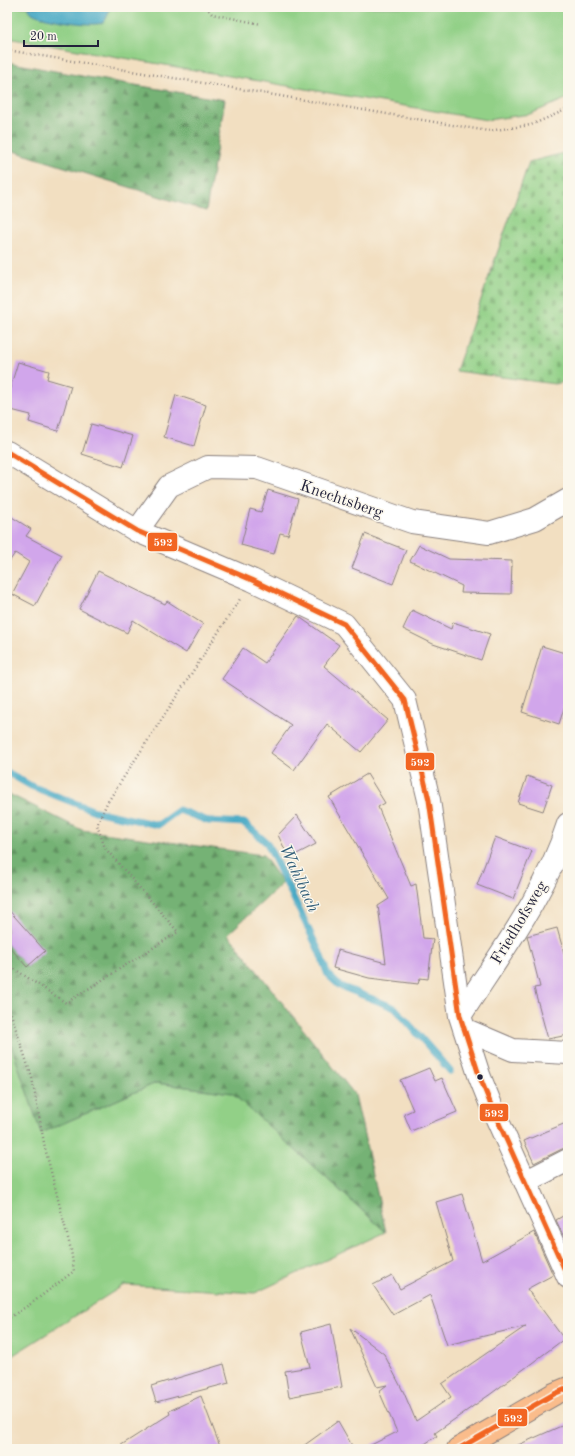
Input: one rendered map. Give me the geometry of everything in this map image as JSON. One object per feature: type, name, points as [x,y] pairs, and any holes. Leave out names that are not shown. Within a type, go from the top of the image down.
[{"type":"main road","points":[[458,1449],[554,1394],[568,1388]]},
{"type":"street","points":[[7,452],[137,531],[252,580],[344,624],[405,700],[429,800],[462,1022],[479,1075],[568,1277]]},
{"type":"street","name":"Knechtsberg","points":[[137,531],[169,486],[208,467],[257,468],[412,522],[489,532],[535,519],[568,500]]},
{"type":"street","name":"Friedhofsweg","points":[[462,1022],[532,904],[562,844],[568,824]]},
{"type":"street","points":[[462,1022],[513,1050],[568,1053]]},
{"type":"street","points":[[525,1182],[568,1160]]},
{"type":"path","points":[[206,7],[212,14],[261,24]]},
{"type":"path","points":[[7,50],[488,131],[531,125],[568,109]]},
{"type":"path","points":[[7,976],[10,966],[66,1003],[178,932],[105,848],[97,825],[107,803],[252,580]]},
{"type":"path","points":[[7,1002],[32,1078],[45,1148],[71,1250],[74,1272],[32,1304],[7,1319]]},
{"type":"green space","points":[[7,7],[568,7],[568,98],[530,114],[487,120],[7,38]]},
{"type":"green space","points":[[7,62],[225,100],[206,211],[7,149]]},
{"type":"green space","points":[[568,152],[568,381],[555,384],[456,371],[529,162]]},
{"type":"green space","points":[[7,793],[82,830],[263,855],[283,883],[228,934],[355,1095],[386,1232],[232,1093],[156,1083],[41,1133],[7,1033]]},
{"type":"green space","points":[[7,1033],[41,1133],[156,1083],[232,1093],[386,1232],[255,1293],[124,1285],[7,1359]]},
{"type":"water","points":[[28,7],[110,7],[108,16],[104,22],[88,24],[68,22],[39,16],[32,13]]},
{"type":"building","points":[[18,362],[49,371],[47,379],[71,386],[58,431],[29,422],[31,415],[7,409],[7,398]]},
{"type":"building","points":[[176,395],[206,405],[194,446],[164,437]]},
{"type":"building","points":[[91,424],[133,436],[123,467],[82,454]]},
{"type":"building","points":[[268,490],[298,499],[288,535],[280,533],[274,554],[241,545],[250,509],[261,512]]},
{"type":"building","points":[[7,514],[31,529],[26,536],[62,555],[35,606],[12,594],[29,562],[15,553],[7,565]]},
{"type":"building","points":[[365,534],[406,550],[393,584],[352,568]]},
{"type":"building","points":[[419,545],[449,559],[512,561],[511,594],[461,593],[462,586],[410,561]]},
{"type":"building","points":[[98,571],[165,604],[167,601],[203,624],[186,653],[133,620],[127,633],[79,609]]},
{"type":"building","points":[[412,610],[451,629],[453,622],[490,634],[481,660],[433,644],[403,629]]},
{"type":"building","points":[[298,616],[339,645],[324,666],[388,720],[361,752],[327,724],[294,770],[271,753],[291,725],[222,679],[243,648],[265,663]]},
{"type":"building","points":[[542,646],[568,654],[568,696],[559,724],[522,712]]},
{"type":"building","points":[[367,774],[385,803],[378,807],[411,886],[416,884],[423,938],[433,939],[428,979],[420,978],[418,984],[369,978],[333,968],[338,950],[386,963],[378,906],[389,899],[329,797]]},
{"type":"building","points":[[527,776],[552,785],[543,811],[518,803]]},
{"type":"building","points":[[297,815],[316,844],[289,858],[278,835]]},
{"type":"building","points":[[495,837],[532,851],[513,899],[477,885]]},
{"type":"building","points":[[7,908],[45,951],[27,967],[7,944]]},
{"type":"building","points":[[557,928],[568,967],[568,1035],[548,1039],[534,988],[540,987],[527,936]]},
{"type":"building","points":[[429,1068],[435,1081],[442,1078],[457,1112],[411,1131],[404,1114],[413,1110],[400,1080]]},
{"type":"building","points":[[568,1122],[568,1148],[562,1149],[534,1163],[524,1141]]},
{"type":"building","points":[[462,1194],[482,1261],[534,1232],[553,1275],[527,1289],[564,1339],[492,1393],[435,1433],[437,1436],[417,1449],[363,1449],[397,1432],[379,1391],[387,1385],[377,1387],[350,1328],[384,1354],[404,1393],[416,1421],[451,1397],[442,1384],[526,1326],[447,1345],[430,1295],[393,1315],[373,1285],[392,1275],[400,1289],[453,1261],[436,1202]]},
{"type":"building","points":[[568,1213],[568,1246],[556,1220]]},
{"type":"building","points":[[331,1324],[342,1387],[289,1397],[285,1371],[310,1367],[301,1332]]},
{"type":"building","points":[[224,1364],[229,1383],[156,1402],[151,1386]]},
{"type":"building","points":[[201,1396],[221,1449],[115,1449],[170,1414],[169,1411]]},
{"type":"building","points":[[338,1421],[354,1449],[299,1449]]},
{"type":"building","points":[[568,1423],[568,1449],[509,1449]]},
{"type":"waterway","name":"Wahlbach","points":[[7,772],[31,786],[95,811],[158,825],[179,810],[208,821],[244,823],[267,843],[319,951],[328,975],[340,986],[395,1008],[450,1071]]},
{"type":"transit line","name":"592","points":[[7,452],[137,531],[252,580],[344,624],[405,700],[429,800],[460,1016],[479,1075],[493,1110],[568,1277]]},
{"type":"transit line","name":"592","points":[[458,1449],[554,1394],[568,1388]]}]
